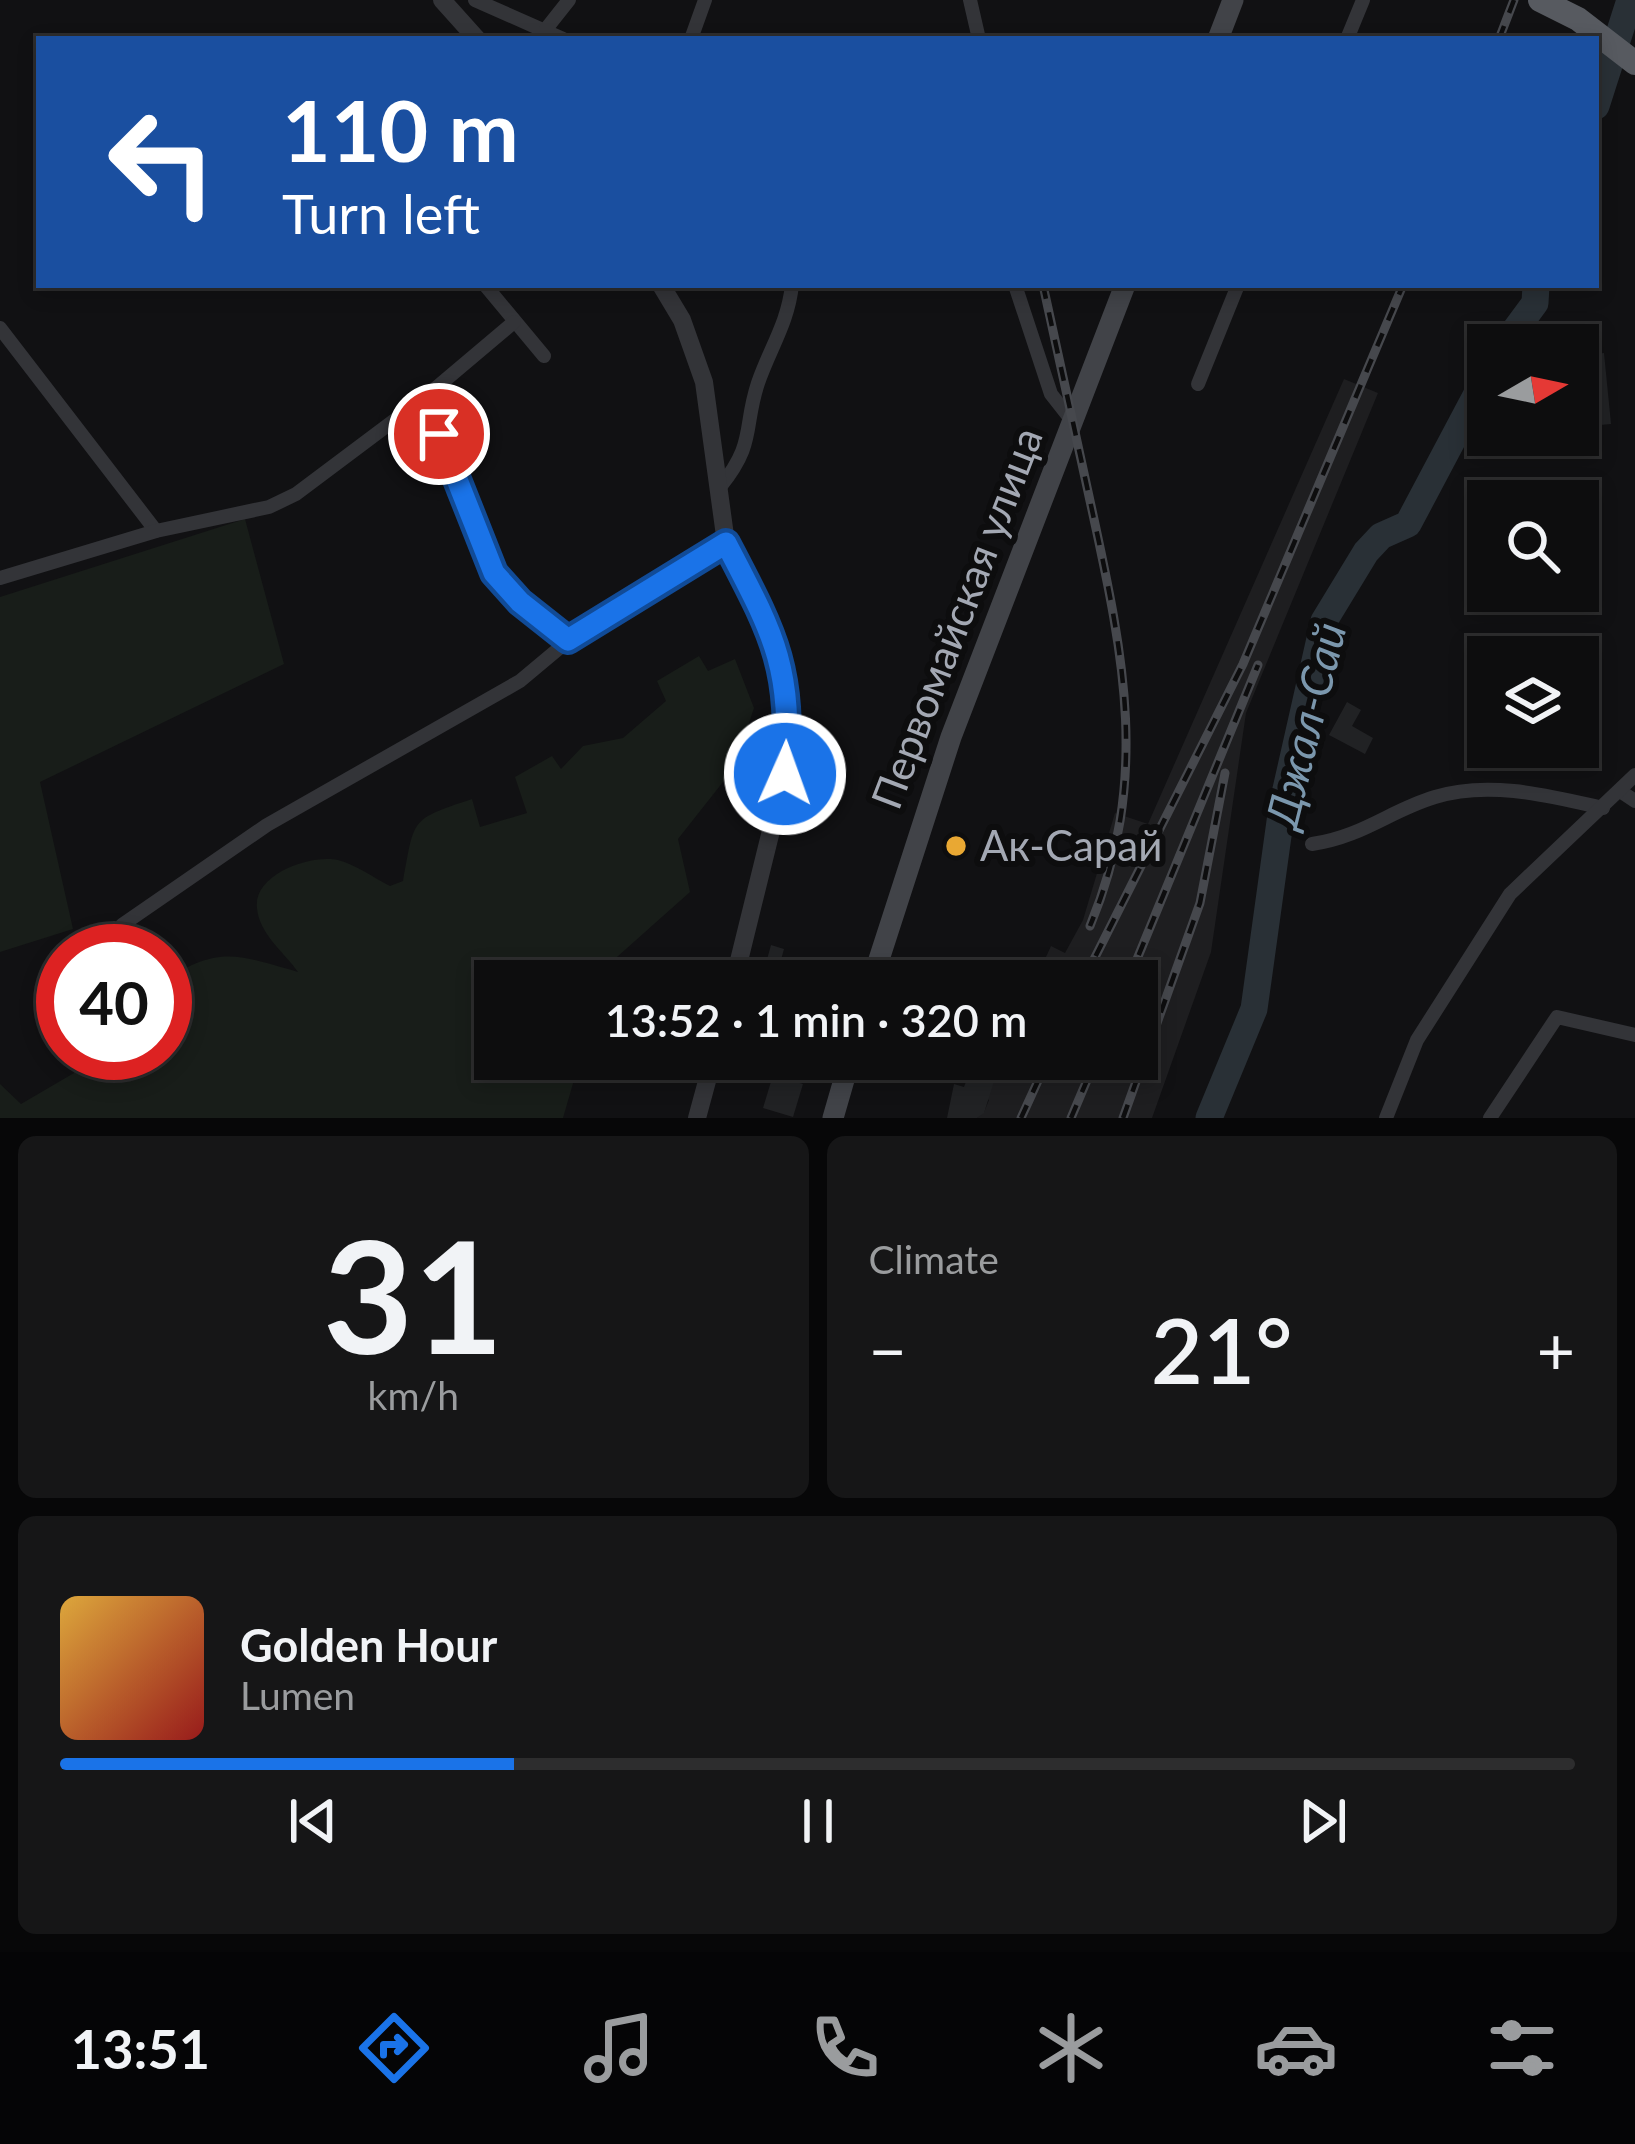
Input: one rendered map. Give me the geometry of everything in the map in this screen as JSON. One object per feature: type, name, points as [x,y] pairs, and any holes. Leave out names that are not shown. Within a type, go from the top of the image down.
[{"type":"highway","points":[[1540,0],[1572,9],[1635,63]]},
{"type":"main road","points":[[1219,36],[1233,0]]},
{"type":"main road","name":"Первомайская улица","points":[[879,960],[951,737],[1124,288]]},
{"type":"main road","points":[[832,1118],[844,1080]]},
{"type":"street","points":[[442,0],[474,36]]},
{"type":"street","points":[[475,0],[558,36]]},
{"type":"street","points":[[546,29],[569,0]]},
{"type":"street","points":[[692,36],[706,0]]},
{"type":"street","points":[[970,0],[978,36]]},
{"type":"street","points":[[1348,36],[1363,0]]},
{"type":"street","points":[[486,288],[544,356]]},
{"type":"street","points":[[664,288],[682,320],[704,382],[726,543],[778,642],[788,740],[785,774],[739,960]]},
{"type":"street","points":[[720,487],[750,440],[757,385],[784,328],[791,288]]},
{"type":"street","points":[[1016,288],[1051,394],[1072,422]]},
{"type":"street","points":[[1198,383],[1237,288]]},
{"type":"street","points":[[0,578],[156,531],[268,506],[296,494],[424,398],[514,322]]},
{"type":"street","points":[[0,328],[156,531]]},
{"type":"street","points":[[424,398],[494,573],[520,602],[568,640]]},
{"type":"street","points":[[123,924],[267,825],[520,681],[568,640],[726,543]]},
{"type":"street","points":[[1386,1118],[1417,1040],[1510,894],[1635,775]]},
{"type":"street","points":[[1312,844],[1386,822],[1437,796],[1498,790],[1604,808]]},
{"type":"street","points":[[1620,791],[1635,802]]},
{"type":"street","points":[[1490,1118],[1558,1017],[1635,1035]]},
{"type":"street","points":[[697,1118],[707,1080]]},
{"type":"shaded area","points":[[1344,379],[1378,393],[1246,713],[1211,952],[1152,1118],[977,1118],[989,1100],[985,1097],[993,1080],[1158,1080],[1158,960],[1045,960],[1051,946],[1065,953],[1083,920],[1115,813],[1148,824]]},
{"type":"shaded area","points":[[245,519],[284,664],[40,782],[72,924],[36,924],[36,941],[0,952],[0,597]]},
{"type":"shaded area","points":[[699,656],[708,671],[735,659],[754,708],[734,768],[678,839],[690,892],[614,960],[474,960],[474,1080],[574,1080],[563,1118],[0,1118],[0,1084],[21,1104],[62,1080],[192,1080],[192,966],[230,957],[298,972],[267,935],[259,917],[258,896],[274,876],[299,864],[327,859],[351,865],[390,886],[403,881],[418,824],[472,799],[480,827],[527,813],[515,777],[552,756],[561,769],[583,746],[623,738],[666,701],[657,681]]},
{"type":"building","points":[[1604,353],[1611,424],[1599,425],[1599,354]]},
{"type":"building","points":[[1347,702],[1361,710],[1352,726],[1373,738],[1365,754],[1329,735]]},
{"type":"building","points":[[771,945],[784,949],[781,960],[767,960]]},
{"type":"building","points":[[771,1080],[803,1084],[793,1117],[763,1108]]},
{"type":"building","points":[[967,1080],[994,1080],[984,1113],[977,1118],[947,1118],[954,1084],[964,1087]]},
{"type":"waterway","name":"Джал-Сай","points":[[1599,97],[1630,0]]},
{"type":"waterway","name":"Джал-Сай","points":[[1520,324],[1535,303],[1536,288]]},
{"type":"waterway","name":"Джал-Сай","points":[[1209,1118],[1254,1009],[1282,807],[1324,621],[1366,552],[1381,536],[1408,524],[1467,413]]},
{"type":"railway","points":[[1500,36],[1514,0]]},
{"type":"railway","points":[[1044,288],[1104,564],[1126,719],[1120,820],[1109,873],[1090,926]]},
{"type":"railway","points":[[1094,960],[1243,664],[1402,288]]},
{"type":"railway","points":[[1137,960],[1258,665]]},
{"type":"railway","points":[[1123,1118],[1200,903],[1225,773]]},
{"type":"railway","points":[[1021,1118],[1038,1080]]},
{"type":"railway","points":[[1071,1118],[1087,1080]]},
{"type":"place","name":"Ак-Сарай","points":[[956,846]]},
{"type":"route","points":[[439,434],[494,573],[505,589],[568,640],[726,543],[778,642],[787,708],[785,774]]}]
